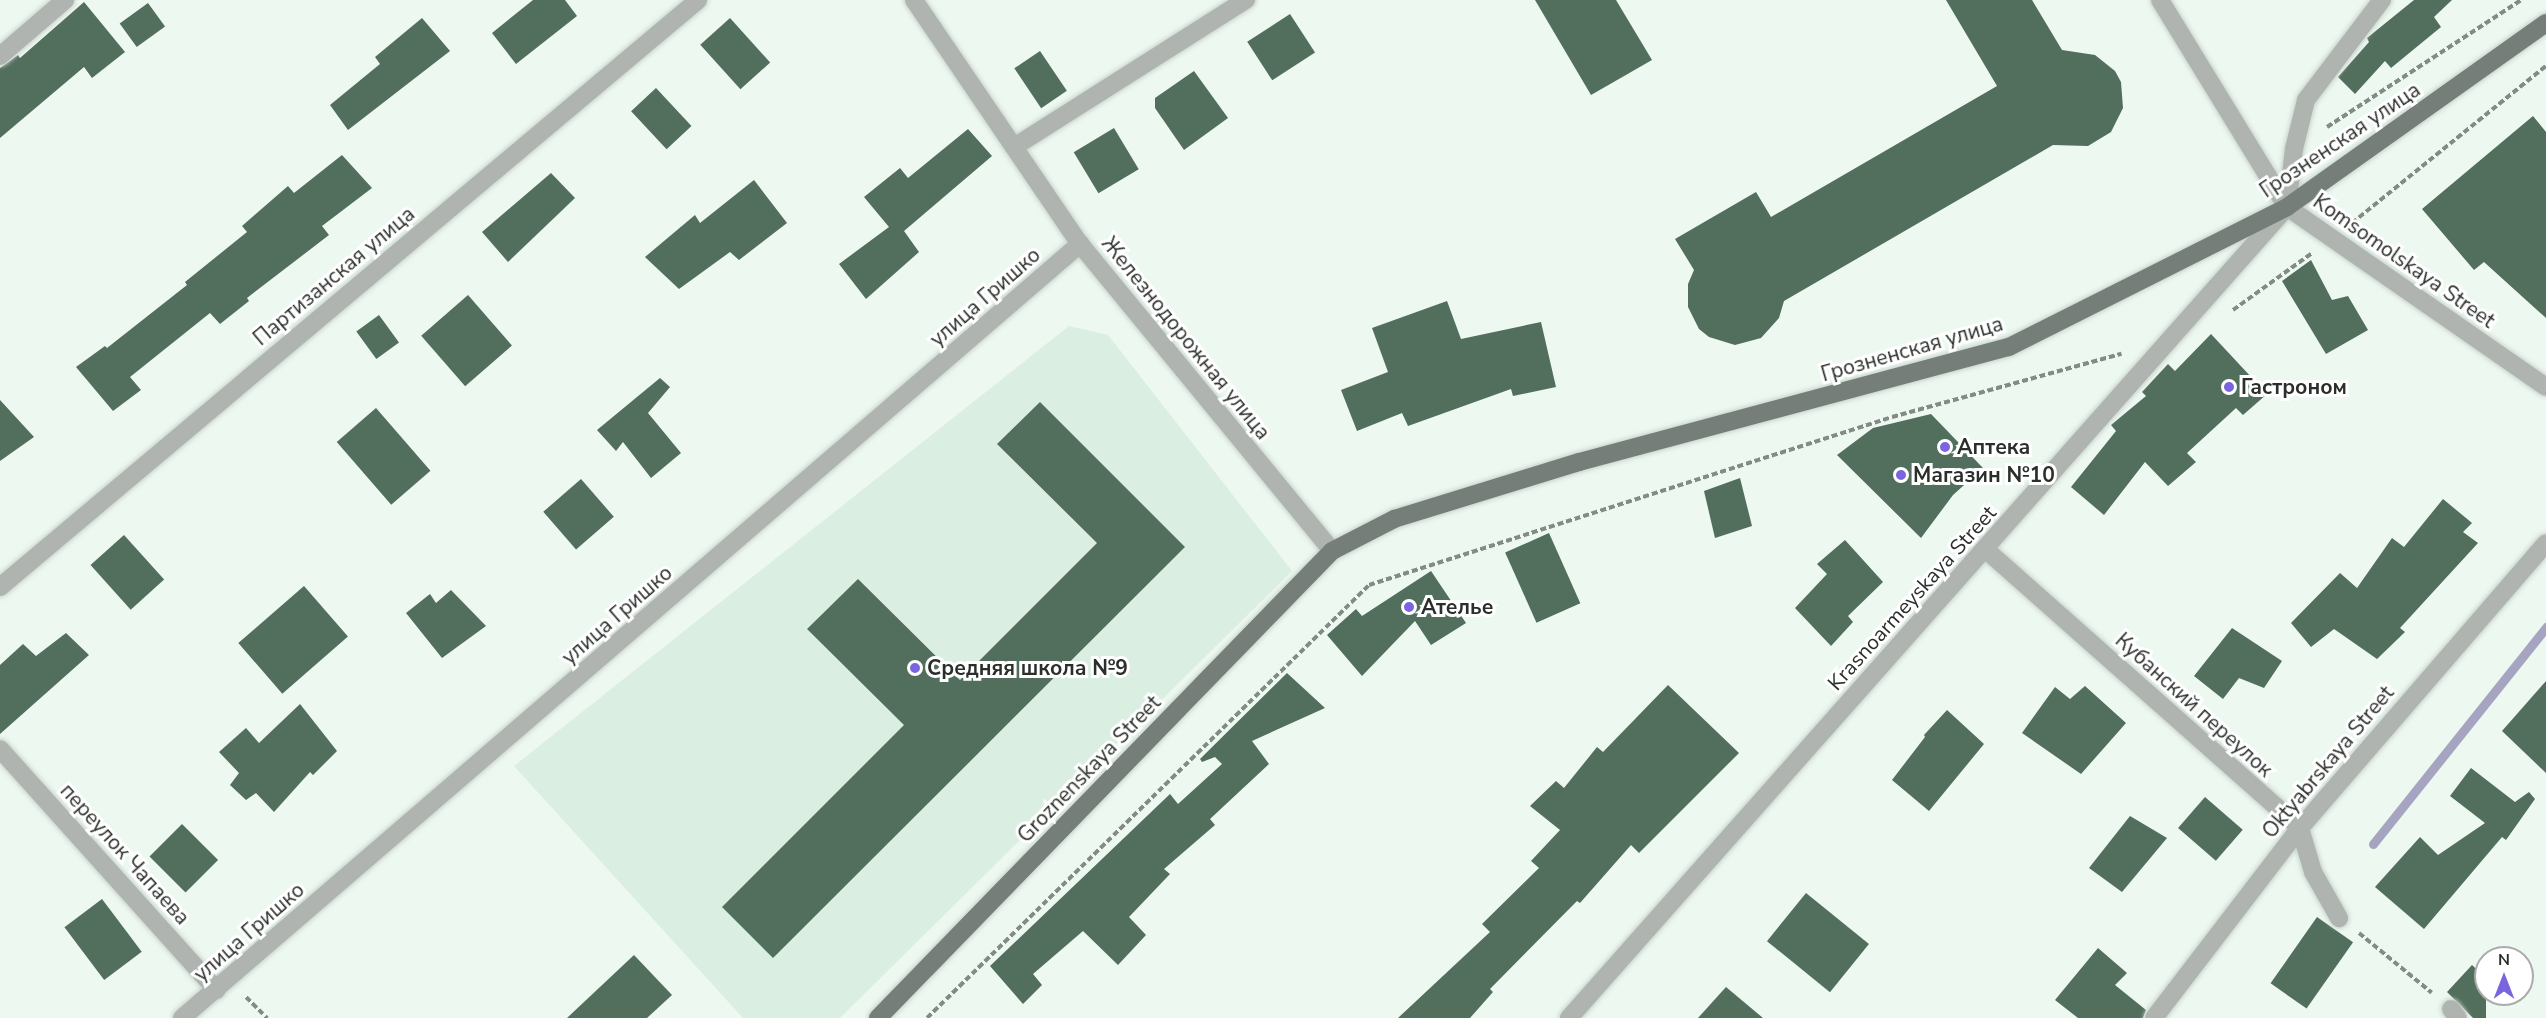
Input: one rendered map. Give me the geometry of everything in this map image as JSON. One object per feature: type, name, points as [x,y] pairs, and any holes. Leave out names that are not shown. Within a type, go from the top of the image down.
[{"type":"main road","name":"Грозненская улица","points":[[1332,551],[1394,519],[1579,462],[2009,347],[2287,207],[2546,23]]},
{"type":"main road","name":"Groznenskaya Street","points":[[878,1018],[1332,551]]},
{"type":"street","points":[[0,56],[65,0]]},
{"type":"street","name":"Партизанская улица","points":[[0,587],[698,0]]},
{"type":"street","name":"Железнодорожная улица","points":[[914,0],[1080,244],[1332,551]]},
{"type":"street","points":[[1014,147],[1246,0]]},
{"type":"street","name":"Komsomolskaya Street","points":[[2160,0],[2287,207],[2546,387]]},
{"type":"street","points":[[2287,207],[2294,149],[2306,100],[2382,0]]},
{"type":"street","name":"Krasnoarmeyskaya Street","points":[[1569,1018],[2287,207]]},
{"type":"street","name":"улица Гришко","points":[[182,1018],[1080,244]]},
{"type":"street","name":"Oktyabrskaya Street","points":[[2154,1018],[2300,828],[2546,543]]},
{"type":"street","name":"Кубанский переулок","points":[[1985,549],[2300,828]]},
{"type":"street","name":"переулок Чапаева","points":[[0,749],[216,990]]},
{"type":"street","points":[[2300,828],[2313,872],[2340,918]]},
{"type":"path","points":[[2294,149],[2521,0]]},
{"type":"path","points":[[2230,312],[2333,239],[2546,66]]},
{"type":"path","points":[[927,1018],[1369,585],[1892,417],[2125,352]]},
{"type":"path","points":[[2340,918],[2455,1013]]},
{"type":"shaded area","name":"Средняя школа №9","points":[[1069,326],[1108,335],[1292,571],[840,1018],[743,1018],[514,766]]},
{"type":"building","points":[[533,0],[565,0],[577,16],[516,64],[492,33]]},
{"type":"building","points":[[1535,0],[1616,0],[1652,60],[1591,95]]},
{"type":"building","points":[[1946,0],[2032,0],[2062,50],[2095,55],[2115,71],[2121,82],[2123,108],[2111,132],[2088,146],[2053,145],[1784,301],[1779,318],[1761,338],[1735,345],[1709,337],[1699,329],[1688,307],[1688,284],[1694,270],[1675,239],[1756,192],[1771,217],[1997,86]]},
{"type":"building","points":[[2414,0],[2452,0],[2434,17],[2441,27],[2391,68],[2385,61],[2355,94],[2338,77],[2369,42],[2367,38]]},
{"type":"building","points":[[84,2],[125,52],[92,78],[84,67],[0,138],[0,68],[18,55],[20,58]]},
{"type":"building","points":[[148,3],[165,26],[137,47],[120,24]]},
{"type":"building","points":[[1290,14],[1315,53],[1272,80],[1247,42]]},
{"type":"building","points":[[422,18],[450,51],[348,130],[330,105],[380,64],[375,57]]},
{"type":"building","points":[[730,18],[770,63],[740,89],[700,45]]},
{"type":"building","points":[[1040,51],[1067,91],[1041,108],[1014,68]]},
{"type":"building","points":[[1194,71],[1228,118],[1184,150],[1155,108],[1155,98]]},
{"type":"building","points":[[656,88],[691,126],[667,149],[631,111]]},
{"type":"building","points":[[2533,116],[2546,132],[2546,318],[2484,262],[2474,270],[2422,209]]},
{"type":"building","points":[[1114,128],[1139,169],[1098,193],[1074,152]]},
{"type":"building","points":[[968,129],[992,156],[904,231],[919,252],[866,299],[839,264],[889,227],[864,197],[900,168],[908,178]]},
{"type":"building","points":[[342,155],[372,188],[322,226],[329,235],[247,298],[249,301],[220,324],[210,313],[130,377],[141,390],[113,411],[76,367],[105,346],[107,348],[187,285],[185,282],[247,232],[242,226],[288,186],[294,193]]},
{"type":"building","points":[[551,173],[575,198],[508,262],[482,232]]},
{"type":"building","points":[[754,180],[787,223],[739,260],[730,252],[679,289],[645,257],[695,215],[700,223]]},
{"type":"building","points":[[2311,260],[2332,300],[2348,296],[2368,330],[2326,354],[2282,281]]},
{"type":"building","points":[[468,295],[512,346],[465,386],[421,336]]},
{"type":"building","points":[[1447,301],[1461,339],[1541,322],[1556,387],[1513,396],[1511,389],[1408,426],[1402,413],[1357,431],[1341,390],[1388,372],[1372,328]]},
{"type":"building","points":[[379,315],[399,343],[376,359],[356,331]]},
{"type":"building","points":[[2211,334],[2267,394],[2243,415],[2236,408],[2187,453],[2196,462],[2168,486],[2145,462],[2104,515],[2071,487],[2116,431],[2111,425],[2146,396],[2142,392],[2168,364],[2175,371]]},
{"type":"building","points":[[660,378],[670,387],[648,413],[681,453],[651,478],[623,442],[616,451],[597,430]]},
{"type":"building","points":[[0,400],[34,437],[0,461]]},
{"type":"building","points":[[1040,402],[1185,547],[773,958],[722,907],[904,725],[807,629],[858,579],[960,680],[1097,543],[997,444]]},
{"type":"building","points":[[376,408],[430,471],[391,505],[337,442]]},
{"type":"building","points":[[1931,414],[1983,468],[1953,495],[1921,538],[1837,455],[1873,428]]},
{"type":"building","points":[[1740,478],[1752,526],[1715,538],[1704,491]]},
{"type":"building","points":[[581,479],[614,517],[576,550],[543,512]]},
{"type":"building","points":[[2443,499],[2472,523],[2463,532],[2478,543],[2400,628],[2405,632],[2377,659],[2334,629],[2311,647],[2291,623],[2340,573],[2357,588],[2392,538],[2404,547]]},
{"type":"building","points":[[1549,533],[1580,603],[1536,623],[1505,553]]},
{"type":"building","points":[[124,535],[164,580],[131,610],[91,565]]},
{"type":"building","points":[[1845,540],[1883,582],[1848,616],[1853,622],[1831,646],[1795,608],[1827,574],[1817,564]]},
{"type":"building","points":[[1431,571],[1466,623],[1431,645],[1415,621],[1362,676],[1327,635],[1356,609],[1362,616]]},
{"type":"building","points":[[304,586],[348,637],[282,694],[238,643]]},
{"type":"building","points":[[451,590],[486,626],[442,658],[406,613],[430,594],[436,603]]},
{"type":"building","points":[[2232,628],[2282,661],[2264,688],[2239,678],[2223,699],[2194,676]]},
{"type":"building","points":[[66,633],[89,655],[0,734],[0,665],[23,644],[36,656]]},
{"type":"building","points":[[1287,673],[1325,708],[1252,741],[1269,764],[1210,819],[1215,825],[1164,869],[1170,874],[1129,917],[1146,935],[1118,965],[1083,931],[1033,974],[1042,985],[1023,1004],[990,966],[1170,794],[1178,804],[1222,764],[1215,757],[1202,762],[1200,759]]},
{"type":"building","points":[[2546,681],[2546,773],[2502,731]]},
{"type":"building","points":[[1668,685],[1739,753],[1639,853],[1631,845],[1580,903],[1577,901],[1490,989],[1493,992],[1470,1018],[1398,1018],[1490,932],[1482,924],[1539,868],[1531,861],[1560,830],[1530,806],[1556,781],[1564,788],[1597,747],[1603,752]]},
{"type":"building","points":[[2085,686],[2126,723],[2081,774],[2022,733],[2055,687],[2070,699]]},
{"type":"building","points":[[300,704],[337,751],[313,775],[310,772],[274,812],[256,793],[246,800],[230,785],[239,773],[219,752],[246,728],[259,743]]},
{"type":"building","points":[[1947,710],[1984,744],[1929,811],[1892,780],[1925,737],[1924,735]]},
{"type":"building","points":[[2471,768],[2515,802],[2529,792],[2535,799],[2506,840],[2502,837],[2424,929],[2375,887],[2420,837],[2438,855],[2485,823],[2450,796]]},
{"type":"building","points":[[2205,797],[2243,830],[2216,861],[2178,828]]},
{"type":"building","points":[[2130,816],[2167,838],[2122,892],[2089,868]]},
{"type":"building","points":[[182,824],[218,860],[186,893],[149,857]]},
{"type":"building","points":[[1806,893],[1869,944],[1830,992],[1767,941]]},
{"type":"building","points":[[102,899],[142,952],[104,980],[64,927]]},
{"type":"building","points":[[2317,917],[2353,942],[2307,1009],[2271,983]]},
{"type":"building","points":[[2098,948],[2127,973],[2115,985],[2146,1010],[2143,1018],[2078,1018],[2055,1000]]},
{"type":"building","points":[[634,955],[672,995],[647,1018],[567,1018]]},
{"type":"building","points":[[2472,965],[2474,967],[2474,1006],[2486,1006],[2486,1018],[2473,1018],[2447,992]]},
{"type":"building","points":[[1726,987],[1763,1018],[1698,1018]]},
{"type":"waterway","points":[[2373,844],[2546,627]]},
{"type":"place","name":"Гастроном","points":[[2229,387]]},
{"type":"place","name":"Аптека","points":[[1945,447]]},
{"type":"place","name":"Магазин №10","points":[[1901,475]]},
{"type":"place","name":"Ателье","points":[[1409,607]]},
{"type":"place","name":"Средняя школа №9","points":[[915,668]]}]
